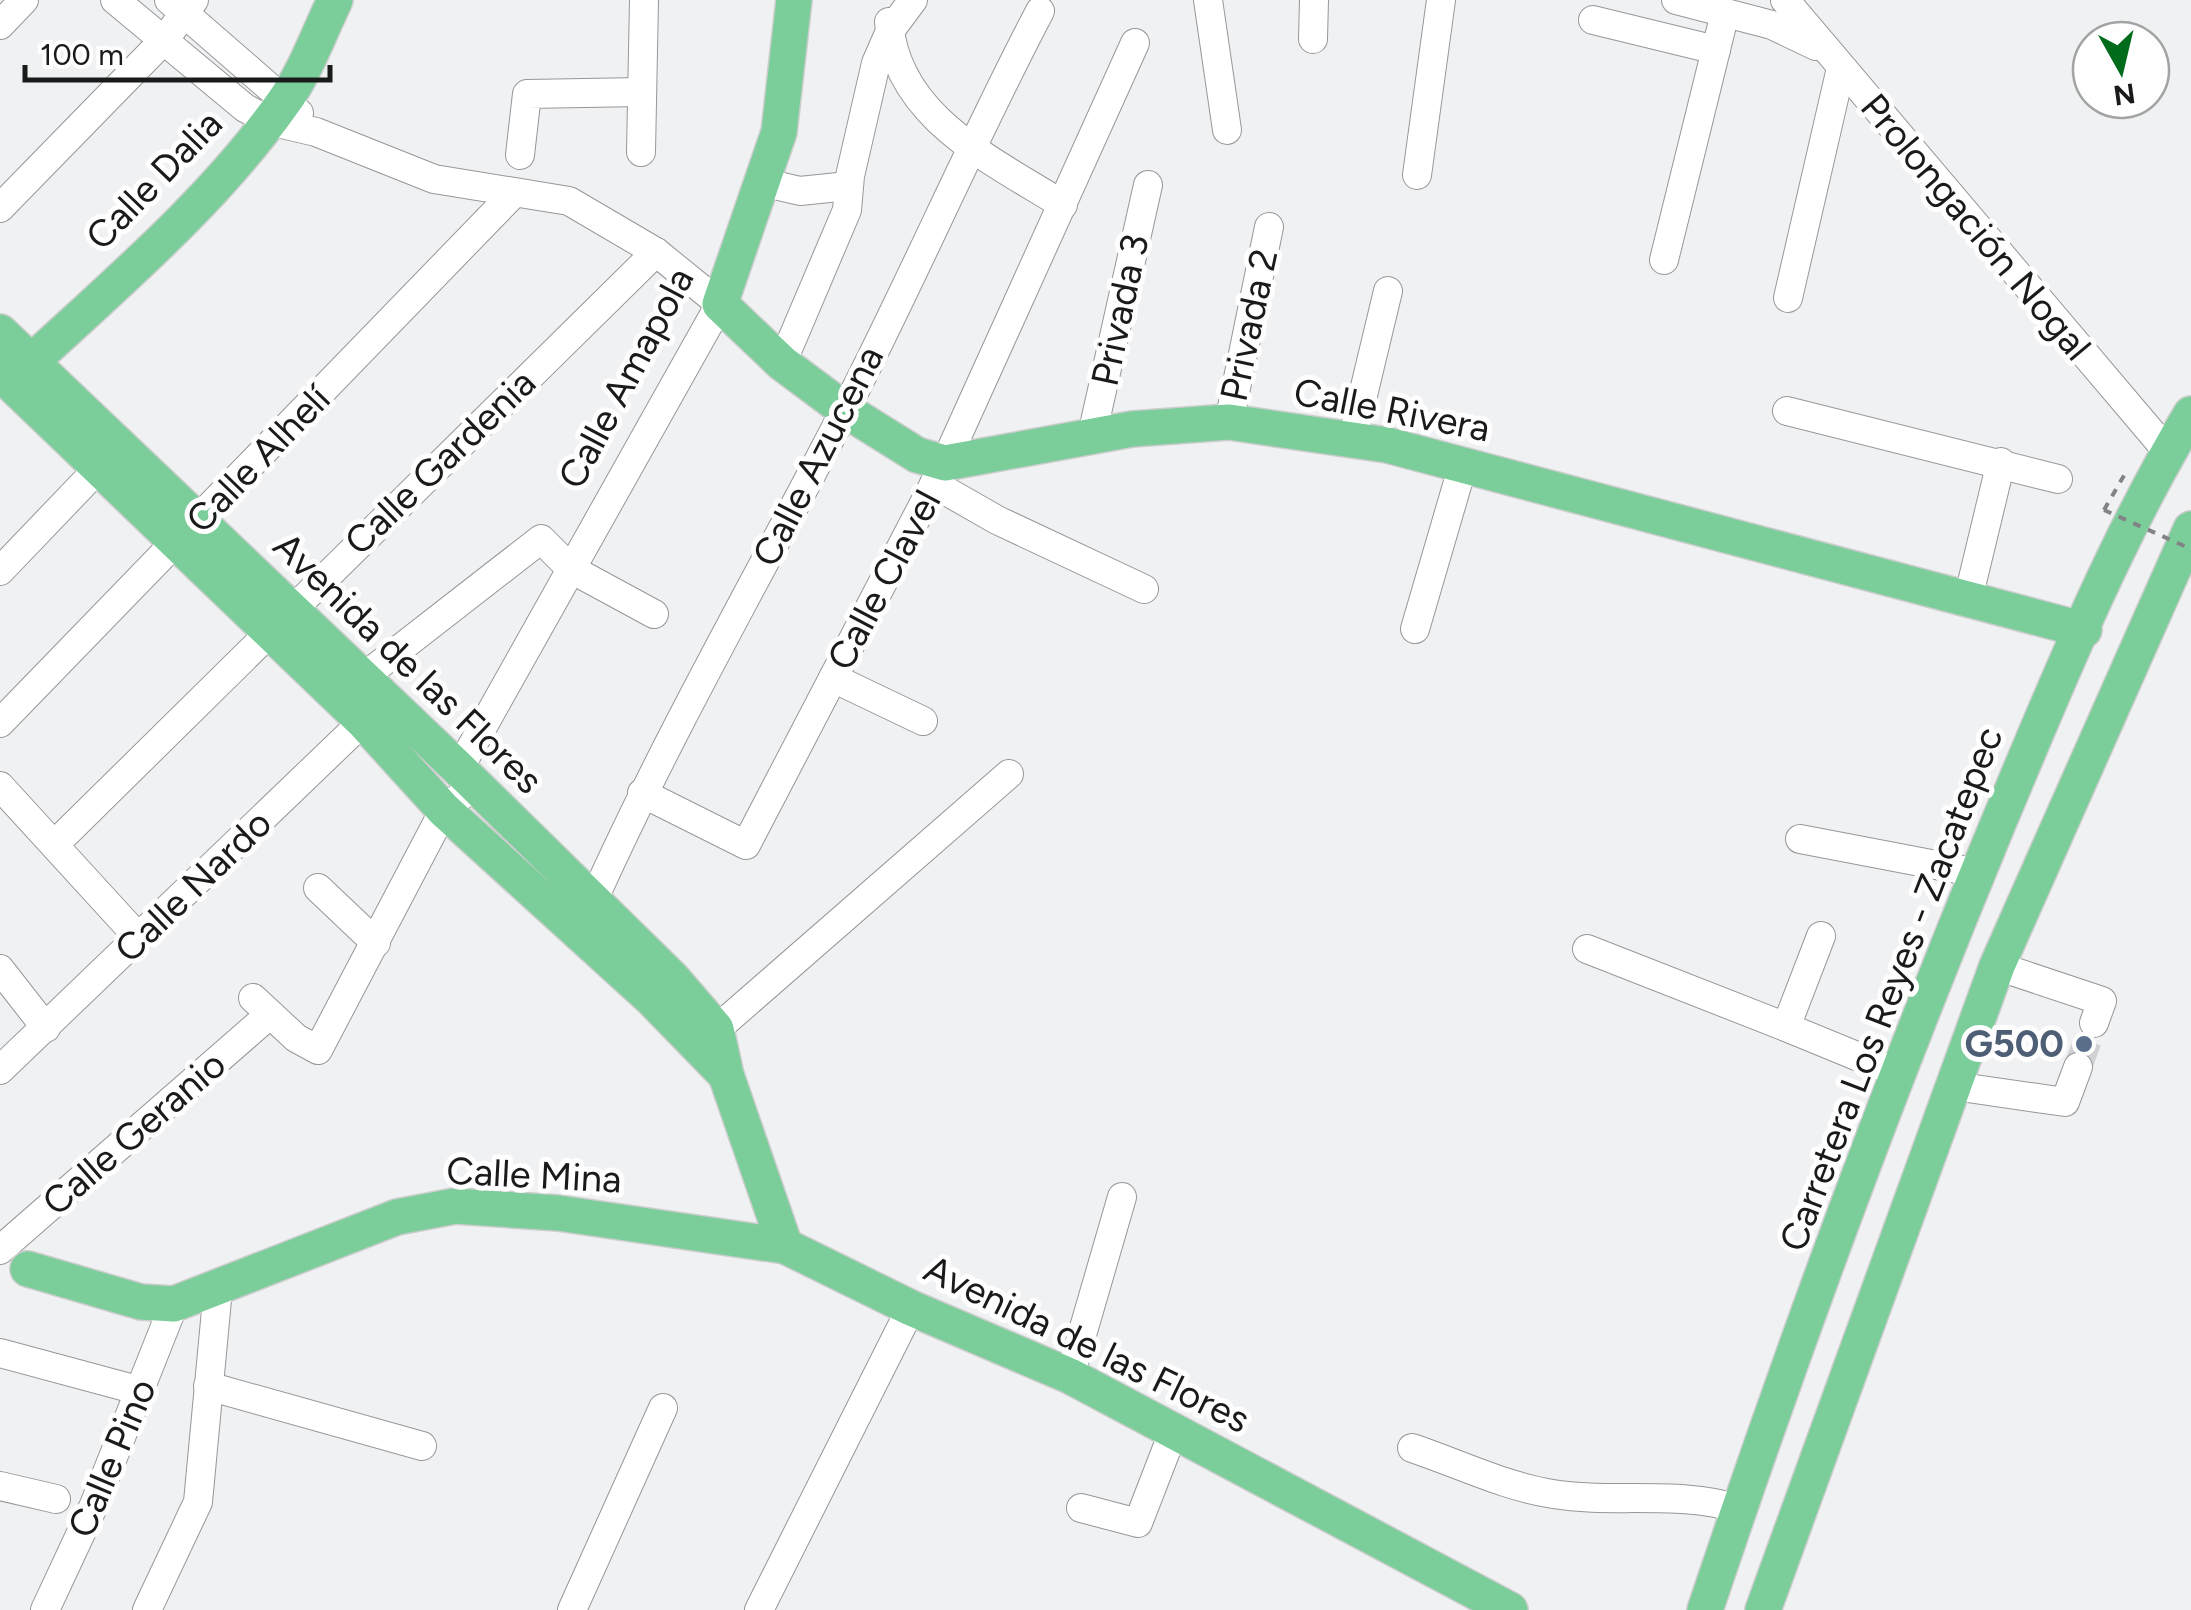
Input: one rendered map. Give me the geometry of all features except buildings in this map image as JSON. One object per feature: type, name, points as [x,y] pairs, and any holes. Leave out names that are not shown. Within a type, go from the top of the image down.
[{"type":"main road","name":"Calle Dalia","points":[[10,378],[200,199],[278,110],[335,0]]},
{"type":"main road","name":"Calle Amapola","points":[[720,304],[779,132],[794,0]]},
{"type":"main road","points":[[720,304],[782,363],[940,473]]},
{"type":"main road","name":"Avenida de las Flores","points":[[0,332],[10,378],[109,458],[370,700],[466,777],[540,873],[707,1037]]},
{"type":"main road","name":"Carretera Los Reyes - Zacatepec","points":[[1705,1610],[1898,1073],[1978,873],[2084,630],[2168,452],[2191,414]]},
{"type":"main road","name":"Calle Rivera","points":[[940,473],[1092,435],[1229,422],[1352,440],[1463,465],[2084,630]]},
{"type":"main road","points":[[1763,1610],[1998,966],[2191,529]]},
{"type":"main road","name":"Avenida de las Flores","points":[[370,700],[444,810],[540,873],[593,901],[672,978],[726,1075],[785,1246],[911,1308],[1070,1376],[1510,1610]]},
{"type":"main road","name":"Calle Mina","points":[[174,1304],[398,1218],[454,1206],[558,1213],[785,1246]]},
{"type":"main road","points":[[6,1255],[141,1302],[174,1304]]},
{"type":"street","points":[[0,25],[24,0]]},
{"type":"street","points":[[115,0],[245,108],[278,110]]},
{"type":"street","points":[[641,152],[644,0]]},
{"type":"street","points":[[887,0],[890,31],[906,78],[924,109],[969,146],[1063,205]]},
{"type":"street","name":"Calle Azucena","points":[[782,363],[847,210],[848,186],[876,63],[890,31],[913,0]]},
{"type":"street","points":[[1208,0],[1227,130]]},
{"type":"street","points":[[1313,39],[1314,0]]},
{"type":"street","points":[[1417,175],[1440,0]]},
{"type":"street","points":[[1676,0],[1772,25],[1834,59],[1788,298]]},
{"type":"street","name":"Prolongación Nogal","points":[[1785,0],[2168,452]]},
{"type":"street","points":[[0,208],[165,39],[183,5],[278,110],[316,132],[434,179],[568,202],[656,252],[720,304]]},
{"type":"street","name":"Calle Azucena","points":[[593,901],[642,792],[845,410],[969,146],[1040,11]]},
{"type":"street","points":[[1664,260],[1724,13]]},
{"type":"street","points":[[1593,20],[1716,50]]},
{"type":"street","name":"Calle Clavel","points":[[642,792],[746,844],[940,473],[1135,43]]},
{"type":"street","points":[[520,155],[526,94],[642,92]]},
{"type":"street","points":[[762,182],[800,192],[848,186]]},
{"type":"street","name":"Privada 3","points":[[1092,435],[1148,184]]},
{"type":"street","name":"Calle Alhelí","points":[[0,724],[514,193]]},
{"type":"street","name":"Privada 2","points":[[1229,422],[1269,227]]},
{"type":"street","name":"Calle Gardenia","points":[[56,842],[279,618],[656,252]]},
{"type":"street","points":[[1352,440],[1388,291]]},
{"type":"street","name":"Calle Amapola","points":[[466,777],[571,569],[720,304]]},
{"type":"street","points":[[1787,411],[2058,478]]},
{"type":"street","points":[[0,571],[109,458]]},
{"type":"street","points":[[1968,599],[2000,462]]},
{"type":"street","points":[[1415,629],[1463,465]]},
{"type":"street","points":[[940,473],[996,520],[1144,588]]},
{"type":"street","name":"Calle Nardo","points":[[0,1070],[140,938],[370,700],[540,539],[571,569]]},
{"type":"street","points":[[571,569],[654,614]]},
{"type":"street","points":[[833,678],[924,721]]},
{"type":"street","points":[[707,1037],[1009,774]]},
{"type":"street","points":[[444,810],[466,777]]},
{"type":"street","points":[[0,786],[56,842],[140,938]]},
{"type":"street","name":"Calle Geranio","points":[[6,1255],[261,1007],[318,1050],[444,810]]},
{"type":"street","points":[[1800,839],[1978,873]]},
{"type":"street","points":[[318,888],[376,942]]},
{"type":"street","points":[[1786,1027],[1821,936]]},
{"type":"street","points":[[1587,949],[1898,1073]]},
{"type":"street","points":[[1998,966],[2102,1001],[2094,1023]]},
{"type":"street","points":[[0,969],[46,1028]]},
{"type":"street","points":[[1954,1086],[2065,1102],[2078,1067]]},
{"type":"street","points":[[1070,1376],[1122,1197]]},
{"type":"street","points":[[147,1610],[198,1502],[218,1290]]},
{"type":"street","name":"Calle Pino","points":[[44,1610],[94,1505],[174,1304]]},
{"type":"street","points":[[759,1610],[911,1308]]},
{"type":"street","points":[[0,1354],[141,1391]]},
{"type":"street","points":[[208,1386],[422,1446]]},
{"type":"street","points":[[572,1610],[663,1408]]},
{"type":"street","points":[[1081,1508],[1138,1523],[1174,1430]]},
{"type":"street","points":[[1412,1448],[1549,1494],[1605,1500],[1689,1498],[1739,1509]]},
{"type":"street","points":[[0,1486],[56,1498]]},
{"type":"path","points":[[2123,470],[2104,510],[2191,549]]},
{"type":"tunnel","points":[[2078,1067],[2094,1023]]},
{"type":"place","name":"G500","points":[[2084,1044]]}]
